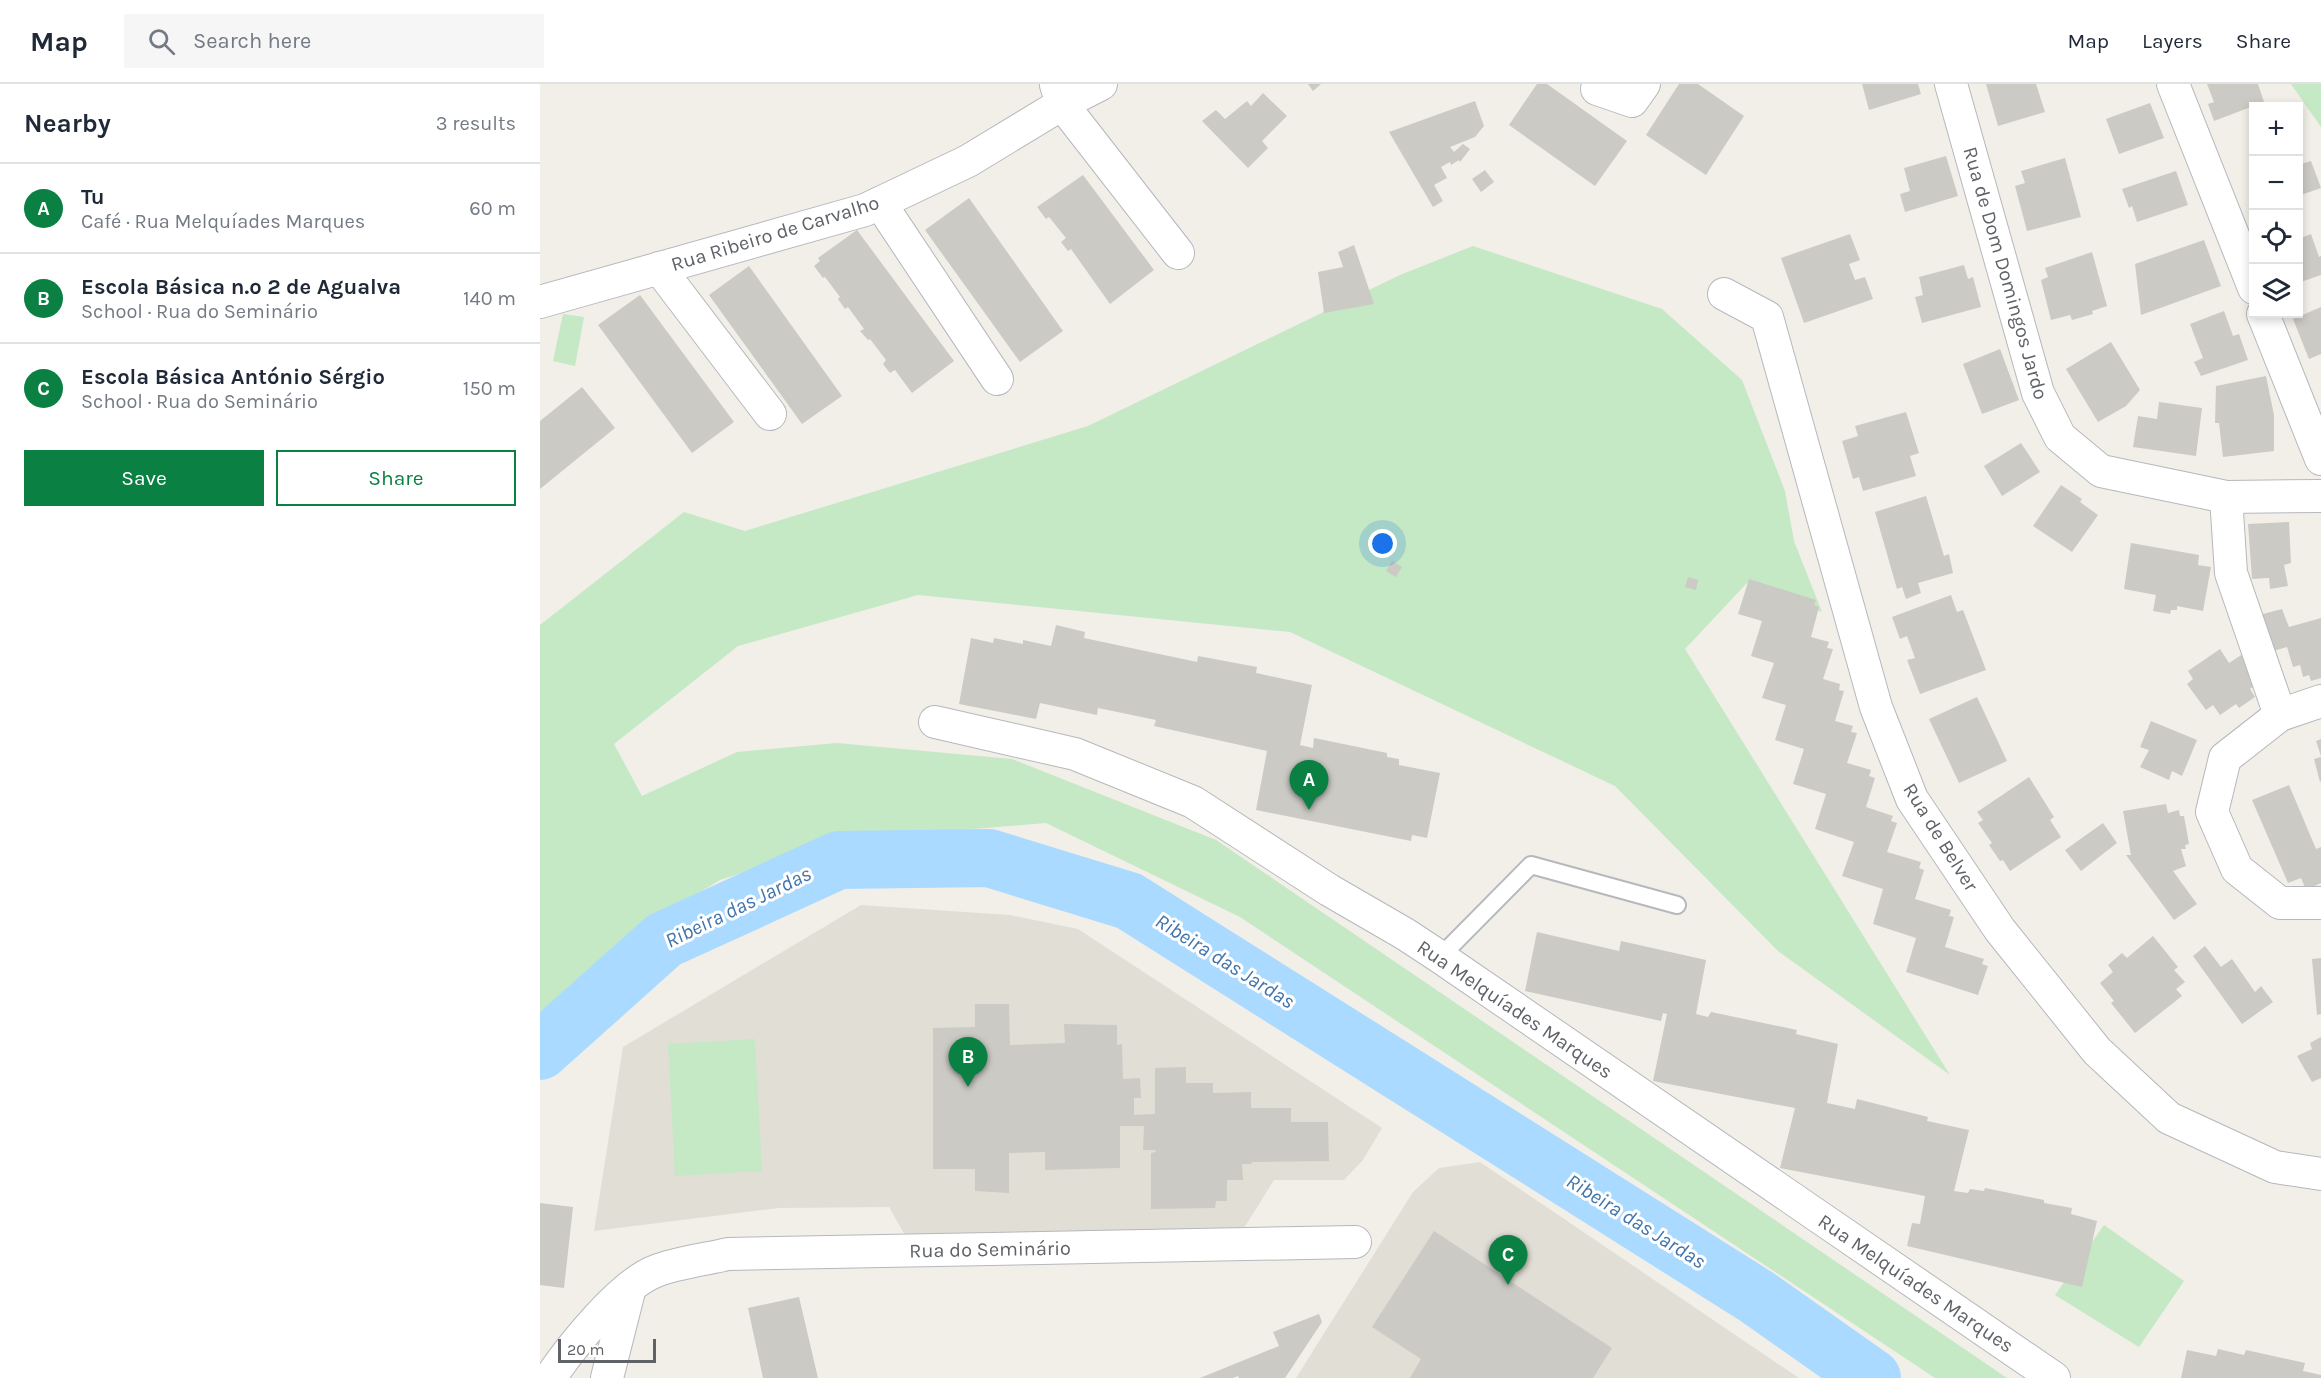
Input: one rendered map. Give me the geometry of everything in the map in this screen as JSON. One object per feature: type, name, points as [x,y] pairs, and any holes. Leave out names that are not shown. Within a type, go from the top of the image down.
[{"type":"street","name":"Rua Ribeiro de Carvalho","points":[[540,302],[865,210],[968,161],[1059,94],[1101,84]]},
{"type":"street","points":[[1597,89],[1632,101],[1644,84]]},
{"type":"street","name":"Rua de Dom Domingos Jardo","points":[[1951,84],[2038,393],[2060,437],[2101,471],[2226,497],[2321,496]]},
{"type":"street","points":[[2173,84],[2249,278]]},
{"type":"street","points":[[1059,94],[1178,253]]},
{"type":"street","points":[[880,203],[997,379]]},
{"type":"street","points":[[659,268],[770,414]]},
{"type":"street","name":"Rua de Belver","points":[[1724,294],[1767,317],[1876,706],[1912,798],[2000,930],[2097,1052],[2169,1118],[2275,1167],[2321,1173]]},
{"type":"street","points":[[2266,318],[2321,459]]},
{"type":"street","points":[[2226,497],[2231,573],[2280,715]]},
{"type":"street","points":[[2321,701],[2280,715],[2225,758],[2212,812],[2237,869],[2280,903],[2321,903]]},
{"type":"street","name":"Rua Melquíades Marques","points":[[935,722],[1075,754],[1193,802],[1329,890],[1440,957],[2054,1378]]},
{"type":"street","name":"Rua do Seminário","points":[[550,1378],[571,1347],[630,1286],[656,1271],[728,1254],[1355,1242]]},
{"type":"street","points":[[607,1378],[630,1286]]},
{"type":"lane","points":[[1440,957],[1531,865],[1677,904]]},
{"type":"shaded area","points":[[861,905],[1010,915],[1078,929],[1382,1128],[1363,1160],[1344,1180],[1274,1180],[1241,1233],[906,1237],[889,1207],[779,1208],[594,1231],[623,1047]]},
{"type":"shaded area","points":[[1480,1162],[1799,1378],[1296,1378],[1413,1192],[1439,1168]]},
{"type":"green space","points":[[2291,84],[2321,84],[2321,127]]},
{"type":"green space","points":[[1473,246],[1662,309],[1742,380],[1785,491],[1794,541],[1822,612],[1747,583],[1685,649],[1950,1075],[1778,951],[1615,786],[1290,632],[918,595],[738,646],[614,744],[642,796],[737,752],[837,743],[1012,759],[1216,840],[2007,1378],[1935,1378],[1240,917],[1046,823],[877,837],[785,859],[720,880],[664,914],[540,1012],[540,625],[684,512],[745,531],[1088,426],[1400,275]]},
{"type":"green space","points":[[563,314],[584,317],[575,366],[553,361]]},
{"type":"green space","points":[[755,1039],[762,1171],[675,1176],[668,1044]]},
{"type":"green space","points":[[2104,1225],[2184,1281],[2139,1347],[2055,1295]]},
{"type":"building","points":[[1308,84],[1321,84],[1313,91]]},
{"type":"building","points":[[1537,84],[1547,84],[1627,141],[1595,186],[1509,125]]},
{"type":"building","points":[[1679,84],[1698,84],[1744,116],[1706,175],[1646,135]]},
{"type":"building","points":[[1862,84],[1918,84],[1921,94],[1869,110]]},
{"type":"building","points":[[1986,84],[2036,84],[2045,112],[1998,126]]},
{"type":"building","points":[[2207,84],[2258,84],[2264,102],[2249,102],[2249,108],[2214,121],[2208,104],[2214,102]]},
{"type":"building","points":[[1263,93],[1287,116],[1262,141],[1268,148],[1248,168],[1202,121],[1216,110],[1225,119],[1247,101],[1251,106]]},
{"type":"building","points":[[1475,101],[1484,126],[1475,137],[1450,147],[1454,152],[1463,144],[1470,149],[1460,162],[1459,160],[1451,165],[1450,162],[1441,167],[1447,178],[1434,185],[1443,201],[1433,207],[1389,132]]},
{"type":"building","points":[[2150,103],[2164,138],[2119,154],[2106,119]]},
{"type":"building","points":[[1946,156],[1958,196],[1905,212],[1900,194],[1910,191],[1904,168]]},
{"type":"building","points":[[2065,158],[2081,217],[2027,231],[2015,186],[2025,183],[2021,171]]},
{"type":"building","points":[[2311,161],[2321,188],[2303,194],[2303,163]]},
{"type":"building","points":[[1485,170],[1494,182],[1481,192],[1472,179]]},
{"type":"building","points":[[2176,171],[2188,205],[2137,222],[2132,206],[2129,208],[2122,189]]},
{"type":"building","points":[[1083,175],[1154,270],[1110,304],[1071,249],[1068,251],[1061,242],[1066,238],[1049,217],[1046,219],[1037,207]]},
{"type":"building","points":[[969,198],[1063,331],[1020,362],[925,230]]},
{"type":"building","points":[[857,230],[954,361],[912,393],[895,370],[890,373],[883,364],[886,360],[870,339],[868,340],[860,331],[864,329],[848,307],[845,309],[838,299],[840,297],[814,266],[820,261],[818,258]]},
{"type":"building","points":[[1850,234],[1860,260],[1849,264],[1855,280],[1865,277],[1873,299],[1804,323],[1781,258]]},
{"type":"building","points":[[2311,234],[2319,257],[2321,256],[2321,275],[2303,281],[2303,264],[2303,237]]},
{"type":"building","points":[[2204,240],[2221,286],[2141,315],[2135,264]]},
{"type":"building","points":[[1354,245],[1374,304],[1324,313],[1318,272],[1343,267],[1338,252]]},
{"type":"building","points":[[2092,252],[2107,306],[2092,311],[2093,314],[2072,320],[2070,315],[2051,320],[2041,280],[2048,277],[2045,268]]},
{"type":"building","points":[[1964,265],[1968,279],[1973,277],[1981,307],[1922,323],[1915,297],[1923,295],[1919,277]]},
{"type":"building","points":[[749,266],[842,396],[802,424],[709,295]]},
{"type":"building","points":[[640,295],[734,422],[692,453],[598,325]]},
{"type":"building","points":[[2321,307],[2321,354],[2309,359],[2293,319],[2303,318],[2303,315]]},
{"type":"building","points":[[2224,311],[2233,336],[2239,334],[2248,360],[2201,376],[2194,362],[2203,358],[2190,324]]},
{"type":"building","points":[[2111,342],[2140,390],[2126,406],[2098,422],[2066,369]]},
{"type":"building","points":[[2000,349],[2019,400],[1982,414],[1963,364]]},
{"type":"building","points":[[2266,376],[2274,415],[2274,451],[2223,457],[2219,423],[2215,423],[2216,386]]},
{"type":"building","points":[[582,387],[615,428],[540,489],[540,421]]},
{"type":"building","points":[[2159,402],[2202,408],[2196,456],[2133,447],[2138,416],[2157,419]]},
{"type":"building","points":[[1906,412],[1919,453],[1910,456],[1916,476],[1863,491],[1859,477],[1853,479],[1842,441],[1858,436],[1855,426]]},
{"type":"building","points":[[2021,443],[2040,472],[2002,496],[1984,466]]},
{"type":"building","points":[[2061,485],[2082,499],[2080,502],[2098,515],[2072,552],[2033,526]]},
{"type":"building","points":[[1926,496],[1944,556],[1949,554],[1953,573],[1918,583],[1921,593],[1906,599],[1902,587],[1897,589],[1875,512]]},
{"type":"building","points":[[2289,522],[2291,563],[2284,565],[2288,586],[2270,589],[2269,578],[2252,579],[2248,524]]},
{"type":"building","points":[[2131,543],[2199,555],[2198,565],[2211,567],[2203,611],[2177,606],[2177,610],[2171,610],[2170,614],[2153,611],[2156,595],[2124,589]]},
{"type":"building","points":[[1392,561],[1402,567],[1396,577],[1386,571]]},
{"type":"building","points":[[1688,577],[1698,580],[1696,590],[1685,587]]},
{"type":"building","points":[[1749,579],[1816,600],[1814,605],[1819,607],[1811,637],[1829,642],[1827,648],[1833,649],[1823,679],[1840,684],[1839,690],[1844,691],[1835,721],[1853,726],[1851,732],[1857,733],[1847,763],[1871,770],[1869,776],[1875,778],[1866,807],[1893,816],[1891,821],[1897,823],[1887,852],[1921,862],[1919,868],[1924,870],[1915,899],[1951,910],[1949,916],[1954,917],[1945,947],[1984,959],[1982,964],[1988,966],[1978,995],[1906,972],[1916,938],[1873,924],[1883,889],[1842,876],[1854,842],[1815,829],[1826,794],[1793,784],[1804,749],[1775,740],[1786,705],[1762,698],[1774,663],[1751,656],[1762,621],[1738,614]]},
{"type":"building","points":[[1951,595],[1957,612],[1963,610],[1986,670],[1920,694],[1907,660],[1915,658],[1907,636],[1900,639],[1892,617]]},
{"type":"building","points":[[2282,609],[2289,627],[2321,618],[2321,678],[2311,681],[2309,675],[2303,677],[2300,665],[2293,667],[2287,647],[2270,652],[2259,615]]},
{"type":"building","points":[[1056,625],[1085,632],[1084,638],[1197,662],[1198,656],[1257,667],[1256,673],[1312,685],[1300,745],[1313,748],[1314,738],[1387,753],[1387,757],[1399,759],[1399,765],[1440,773],[1427,838],[1412,835],[1411,841],[1256,810],[1267,751],[1154,726],[1156,720],[1098,708],[1097,715],[1040,703],[1036,719],[959,704],[971,638],[993,643],[994,638],[1023,644],[1023,640],[1051,646]]},
{"type":"building","points":[[2220,649],[2229,663],[2243,654],[2261,681],[2250,689],[2255,697],[2239,708],[2236,704],[2220,715],[2213,705],[2206,710],[2187,684],[2193,679],[2188,671]]},
{"type":"building","points":[[1977,697],[2007,761],[1959,783],[1929,719]]},
{"type":"building","points":[[2151,721],[2197,740],[2182,776],[2172,771],[2169,780],[2140,767],[2149,750],[2140,747]]},
{"type":"building","points":[[2321,739],[2321,756],[2316,741]]},
{"type":"building","points":[[2321,757],[2321,781],[2320,782],[2314,759]]},
{"type":"building","points":[[2029,777],[2054,817],[2050,820],[2061,837],[2010,871],[1989,845],[1992,843],[1978,823],[1983,820],[1977,812]]},
{"type":"building","points":[[2289,785],[2316,849],[2321,847],[2321,883],[2306,890],[2301,878],[2288,883],[2252,800]]},
{"type":"building","points":[[2166,804],[2168,813],[2179,810],[2180,816],[2184,816],[2189,844],[2185,845],[2186,849],[2181,849],[2186,866],[2173,871],[2197,904],[2174,920],[2126,855],[2131,855],[2123,811]]},
{"type":"building","points":[[2103,823],[2117,843],[2081,871],[2065,850]]},
{"type":"building","points":[[1537,932],[1619,951],[1621,941],[1706,960],[1696,1014],[1708,1017],[1711,1012],[1797,1030],[1796,1034],[1838,1044],[1827,1103],[1855,1109],[1857,1099],[1928,1117],[1927,1121],[1969,1130],[1954,1191],[1968,1193],[1970,1189],[1984,1191],[1985,1188],[2044,1200],[2044,1203],[2072,1208],[2071,1214],[2097,1221],[2082,1287],[1907,1246],[1912,1223],[1920,1224],[1925,1196],[1780,1168],[1795,1108],[1653,1081],[1667,1014],[1663,1013],[1661,1021],[1525,991]]},
{"type":"building","points":[[2153,936],[2178,967],[2174,970],[2185,982],[2176,989],[2182,996],[2135,1033],[2111,1003],[2114,1001],[2100,983],[2113,972],[2108,965],[2122,953],[2127,958]]},
{"type":"building","points":[[2205,946],[2221,967],[2232,959],[2255,992],[2261,986],[2273,1002],[2242,1024],[2193,956]]},
{"type":"building","points":[[2321,958],[2321,1014],[2317,1015],[2312,959]]},
{"type":"building","points":[[975,1004],[1009,1004],[1010,1045],[1065,1043],[1064,1024],[1117,1025],[1117,1045],[1122,1044],[1123,1079],[1140,1078],[1141,1098],[1134,1098],[1134,1115],[1155,1114],[1155,1068],[1186,1067],[1186,1083],[1213,1083],[1213,1093],[1251,1092],[1251,1108],[1291,1108],[1291,1122],[1328,1122],[1329,1161],[1242,1164],[1243,1180],[1227,1180],[1227,1201],[1216,1201],[1215,1208],[1151,1209],[1151,1153],[1156,1152],[1155,1150],[1143,1150],[1144,1126],[1120,1126],[1120,1168],[1045,1170],[1045,1152],[1009,1153],[1009,1193],[975,1191],[975,1169],[933,1169],[933,1028],[975,1027]]},
{"type":"building","points":[[2321,1037],[2321,1078],[2312,1082],[2297,1056],[2312,1049],[2310,1043]]},
{"type":"building","points":[[540,1203],[573,1207],[564,1288],[540,1285]]},
{"type":"building","points":[[1434,1231],[1612,1348],[1593,1378],[1410,1378],[1421,1359],[1372,1327]]},
{"type":"building","points":[[799,1297],[818,1378],[763,1378],[748,1308]]},
{"type":"building","points":[[1319,1314],[1322,1322],[1285,1378],[1239,1378],[1238,1376],[1200,1378],[1279,1346],[1273,1332]]},
{"type":"building","points":[[2218,1349],[2244,1355],[2246,1350],[2305,1363],[2303,1371],[2321,1375],[2321,1378],[2181,1378],[2187,1350],[2216,1356]]},
{"type":"waterway","name":"Ribeira das Jardas","points":[[540,1051],[664,940],[839,860],[989,858],[1129,901],[1757,1297],[1872,1378]]},
{"type":"place","name":"Tu","points":[[1309,810]]},
{"type":"place","name":"Escola Básica n.º 2 de Agualva","points":[[968,1087]]},
{"type":"place","name":"Escola Básica António Sérgio","points":[[1508,1285]]}]
